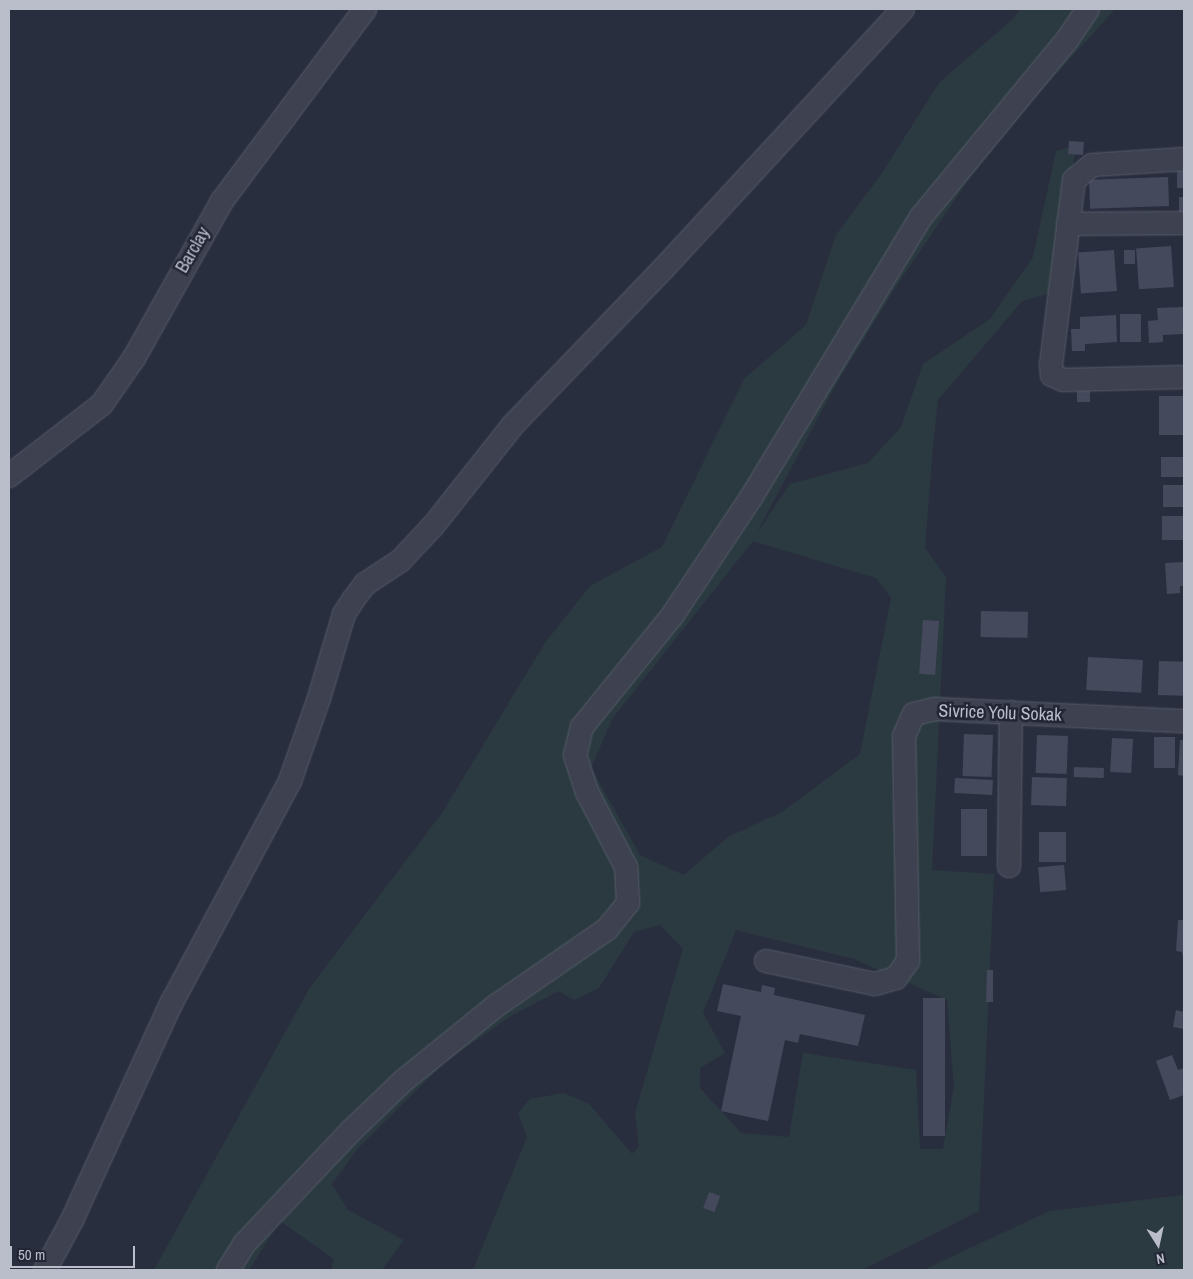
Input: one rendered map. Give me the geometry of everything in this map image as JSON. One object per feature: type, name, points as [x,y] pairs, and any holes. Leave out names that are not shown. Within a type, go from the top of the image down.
[{"type":"street","name":"Barclay","points":[[9,476],[102,404],[134,358],[222,201],[365,9]]},
{"type":"street","points":[[45,1270],[72,1220],[172,1002],[290,781],[348,607],[365,584],[400,561],[433,526],[513,425],[664,268],[903,9]]},
{"type":"street","points":[[228,1270],[252,1236],[403,1080],[497,1005],[607,930],[628,903],[626,867],[587,792],[575,755],[582,727],[672,616],[752,496],[921,217],[1067,40],[1088,9]]},
{"type":"street","points":[[1184,159],[1092,165],[1074,180],[1051,364],[1052,375],[1063,380],[1184,378]]},
{"type":"street","points":[[1068,224],[1184,224]]},
{"type":"street","name":"Sivrice Yolu Sokak","points":[[766,961],[875,984],[896,978],[908,961],[904,736],[914,714],[935,709],[1184,721]]},
{"type":"street","points":[[1009,866],[1010,712]]},
{"type":"shaded area","points":[[1020,9],[1115,9],[1039,93],[969,179],[897,285],[835,386],[756,534],[790,484],[868,463],[901,427],[923,364],[990,319],[1033,257],[1056,151],[1076,145],[1054,292],[1022,301],[938,400],[933,446],[925,548],[946,577],[932,870],[994,874],[979,1211],[862,1270],[473,1270],[527,1137],[518,1113],[530,1099],[564,1093],[589,1104],[632,1154],[639,1146],[635,1113],[683,949],[660,925],[634,932],[599,988],[574,1000],[559,991],[514,1014],[444,1063],[358,1148],[332,1184],[348,1210],[404,1240],[382,1270],[331,1270],[334,1259],[280,1221],[249,1270],[154,1270],[309,989],[442,813],[545,643],[590,586],[662,547],[744,379],[806,325],[836,235],[882,173],[939,83],[1014,18]],"holes":[[[753,541],[876,578],[891,598],[860,754],[782,812],[728,837],[684,875],[640,855],[591,768],[612,719]],[[736,930],[854,959],[947,1000],[954,1087],[943,1149],[920,1149],[916,1070],[803,1053],[789,1137],[741,1133],[700,1088],[700,1068],[725,1053],[703,1013]]]},
{"type":"shaded area","points":[[1184,1195],[1184,1270],[923,1270],[1050,1211]]},
{"type":"building","points":[[1069,141],[1084,142],[1083,155],[1068,154]]},
{"type":"building","points":[[1177,171],[1184,171],[1184,188],[1177,188]]},
{"type":"building","points":[[1168,177],[1169,206],[1090,209],[1089,180]]},
{"type":"building","points":[[1179,197],[1184,197],[1184,213],[1179,213]]},
{"type":"building","points":[[1171,246],[1174,287],[1139,289],[1136,248]]},
{"type":"building","points":[[1114,250],[1117,291],[1081,293],[1078,253]]},
{"type":"building","points":[[1124,250],[1135,250],[1135,264],[1124,264]]},
{"type":"building","points":[[1184,307],[1184,334],[1163,335],[1163,342],[1149,343],[1148,321],[1158,320],[1157,308]]},
{"type":"building","points":[[1120,314],[1141,314],[1141,342],[1120,342]]},
{"type":"building","points":[[1116,315],[1117,342],[1085,344],[1085,351],[1072,351],[1071,329],[1080,329],[1080,317]]},
{"type":"building","points":[[1077,391],[1090,391],[1090,402],[1077,402]]},
{"type":"building","points":[[1159,396],[1184,396],[1184,435],[1159,435]]},
{"type":"building","points":[[1161,457],[1184,457],[1184,477],[1161,477]]},
{"type":"building","points":[[1163,485],[1184,485],[1184,507],[1163,507]]},
{"type":"building","points":[[1162,516],[1184,516],[1184,540],[1162,540]]},
{"type":"building","points":[[1184,562],[1184,586],[1180,586],[1180,593],[1167,594],[1165,563]]},
{"type":"building","points":[[981,611],[1028,612],[1028,638],[981,637]]},
{"type":"building","points":[[923,620],[939,621],[935,675],[919,674]]},
{"type":"building","points":[[1088,657],[1143,660],[1141,693],[1086,690]]},
{"type":"building","points":[[1159,661],[1184,662],[1183,696],[1158,695]]},
{"type":"building","points":[[964,734],[993,735],[992,777],[963,776]]},
{"type":"building","points":[[1037,735],[1068,736],[1067,774],[1036,773]]},
{"type":"building","points":[[1154,737],[1175,737],[1175,768],[1154,768]]},
{"type":"building","points":[[1112,738],[1133,739],[1131,773],[1110,772]]},
{"type":"building","points":[[1180,740],[1184,740],[1184,776],[1178,775]]},
{"type":"building","points":[[1074,767],[1104,768],[1104,778],[1074,777]]},
{"type":"building","points":[[1032,777],[1067,778],[1066,806],[1031,805]]},
{"type":"building","points":[[955,778],[993,780],[992,795],[954,793]]},
{"type":"building","points":[[961,809],[987,809],[987,856],[961,856]]},
{"type":"building","points":[[1039,832],[1066,832],[1066,862],[1039,862]]},
{"type":"building","points":[[1064,865],[1066,890],[1040,892],[1038,867]]},
{"type":"building","points":[[1178,920],[1184,920],[1184,962],[1182,952],[1176,951]]},
{"type":"building","points":[[987,970],[993,970],[993,1002],[986,1002]]},
{"type":"building","points":[[723,984],[761,992],[762,985],[775,988],[774,995],[865,1015],[858,1046],[800,1034],[798,1043],[785,1040],[768,1121],[721,1111],[741,1016],[717,1011]]},
{"type":"building","points":[[923,998],[945,998],[945,1136],[923,1136]]},
{"type":"building","points":[[1176,1010],[1184,1012],[1184,1029],[1173,1027]]},
{"type":"building","points":[[1172,1055],[1178,1070],[1184,1068],[1184,1095],[1170,1100],[1156,1061]]},
{"type":"building","points":[[709,1192],[720,1196],[714,1212],[703,1208]]}]
